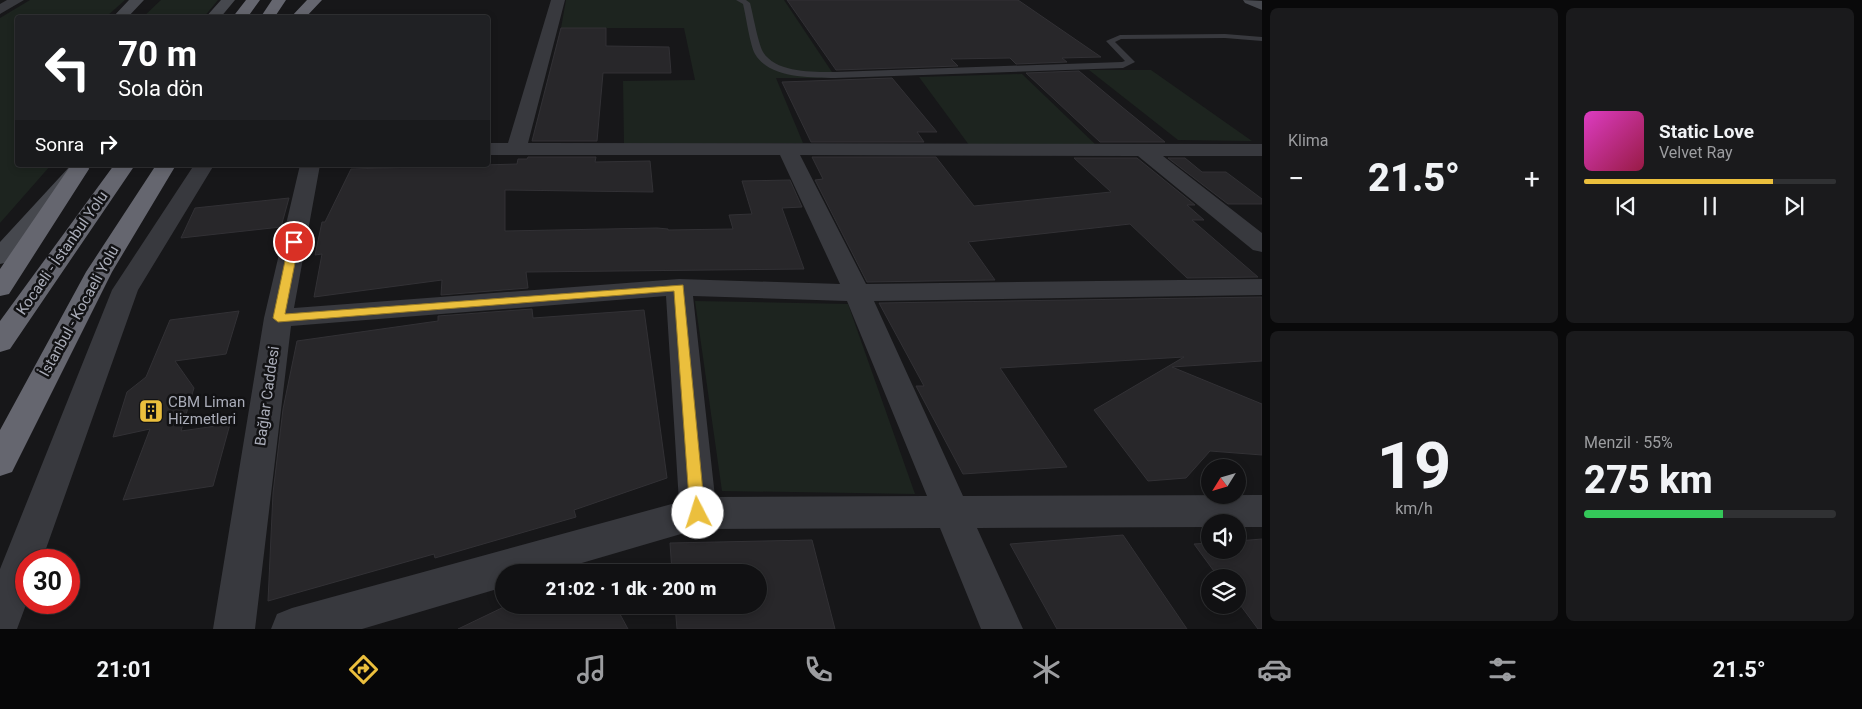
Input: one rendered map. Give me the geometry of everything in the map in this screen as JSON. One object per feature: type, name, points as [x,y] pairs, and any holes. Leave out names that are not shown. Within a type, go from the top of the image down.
[{"type":"highway","points":[[241,15],[253,0]]},
{"type":"highway","points":[[269,15],[279,0]]},
{"type":"highway","points":[[289,15],[298,0]]},
{"type":"highway","points":[[300,15],[315,0]]},
{"type":"highway","points":[[0,288],[81,167]]},
{"type":"highway","name":"Kocaeli - İstanbul Yolu","points":[[0,342],[124,167]]},
{"type":"highway","name":"İstanbul - Kocaeli Yolu","points":[[0,462],[99,272],[165,167]]},
{"type":"main road","points":[[215,15],[228,0]]},
{"type":"main road","points":[[1250,0],[1262,6]]},
{"type":"main road","points":[[126,15],[142,2]]},
{"type":"main road","points":[[0,257],[81,167]]},
{"type":"street","points":[[0,10],[17,0]]},
{"type":"street","points":[[517,148],[558,0]]},
{"type":"street","points":[[490,149],[1262,150]]},
{"type":"street","points":[[787,149],[857,293],[1002,629]]},
{"type":"street","points":[[1143,150],[1262,245]]},
{"type":"street","points":[[0,620],[125,290],[203,167]]},
{"type":"street","name":"Bağlar Caddesi","points":[[234,629],[278,318],[310,167]]},
{"type":"street","points":[[278,318],[679,287],[857,293],[1262,287]]},
{"type":"street","points":[[679,287],[698,513]]},
{"type":"street","points":[[292,629],[698,513],[1262,511]]},
{"type":"lane","points":[[740,0],[746,3],[759,53],[772,64],[795,74],[835,75],[1123,65],[1131,62],[1110,41],[1120,37],[1225,36],[1262,39]]},
{"type":"shaded area","points":[[30,0],[125,0],[108,15],[15,15],[15,167],[49,167],[0,223],[0,18]]},
{"type":"shaded area","points":[[161,0],[218,0],[206,15],[145,15]]},
{"type":"shaded area","points":[[566,0],[784,0],[836,78],[776,78],[803,143],[624,144],[623,81],[695,80],[684,28],[561,28]]},
{"type":"shaded area","points":[[1089,70],[1151,70],[1252,141],[1178,140]]},
{"type":"shaded area","points":[[1022,74],[1095,144],[969,145],[919,77]]},
{"type":"shaded area","points":[[695,301],[848,304],[915,494],[722,491]]},
{"type":"building","points":[[787,0],[1018,0],[1101,57],[1062,58],[1067,62],[1016,64],[1010,58],[951,59],[958,66],[836,70]]},
{"type":"building","points":[[561,28],[606,28],[606,46],[669,47],[671,73],[603,73],[597,141],[532,141]]},
{"type":"building","points":[[1079,71],[1165,142],[1100,142],[1026,73]]},
{"type":"building","points":[[892,78],[937,132],[917,132],[924,142],[811,142],[782,82]]},
{"type":"building","points":[[528,157],[596,157],[595,162],[650,161],[653,192],[505,190],[505,231],[657,228],[668,230],[733,229],[729,215],[752,214],[742,181],[790,180],[802,207],[782,208],[804,269],[526,272],[528,288],[441,295],[442,280],[314,297],[322,254],[315,255],[322,222],[325,222],[351,169],[490,167],[490,165],[517,164],[518,159],[527,159]]},
{"type":"building","points":[[812,157],[936,157],[974,206],[1111,192],[1074,158],[1137,158],[1195,205],[1187,205],[1204,220],[1192,220],[1258,277],[1187,278],[1130,224],[968,242],[995,280],[867,282],[815,180],[823,179]]},
{"type":"building","points":[[1168,158],[1185,158],[1202,172],[1226,172],[1262,199],[1262,204],[1228,204]]},
{"type":"building","points":[[289,198],[281,227],[181,238],[195,208]]},
{"type":"building","points":[[1262,297],[1262,361],[1172,367],[1262,404],[1262,455],[1210,451],[1186,478],[1148,481],[1094,410],[1184,357],[1000,368],[1067,467],[963,474],[916,386],[924,386],[879,303]]},
{"type":"building","points":[[532,309],[533,318],[644,310],[667,478],[574,510],[576,517],[435,558],[434,554],[268,601],[273,493],[283,409],[297,341],[438,321],[438,316]]},
{"type":"building","points":[[239,311],[226,354],[175,361],[194,388],[181,431],[230,424],[213,486],[123,500],[150,429],[113,437],[127,392],[146,377],[170,320]]},
{"type":"building","points":[[1123,535],[1187,629],[1057,629],[1010,544]]},
{"type":"building","points":[[1262,539],[1262,629],[1258,629],[1246,613],[1246,569],[1212,569],[1205,559],[1246,559],[1246,540]]},
{"type":"building","points":[[812,540],[835,629],[677,629],[676,614],[767,614],[767,564],[671,564],[670,543]]},
{"type":"building","points":[[1194,544],[1201,544],[1201,554]]},
{"type":"building","points":[[495,611],[495,614],[620,614],[628,629],[458,629]]},
{"type":"place","name":"CBM Liman Hizmetleri","points":[[151,411]]},
{"type":"route","points":[[294,242],[278,318],[679,287],[698,513]]}]
